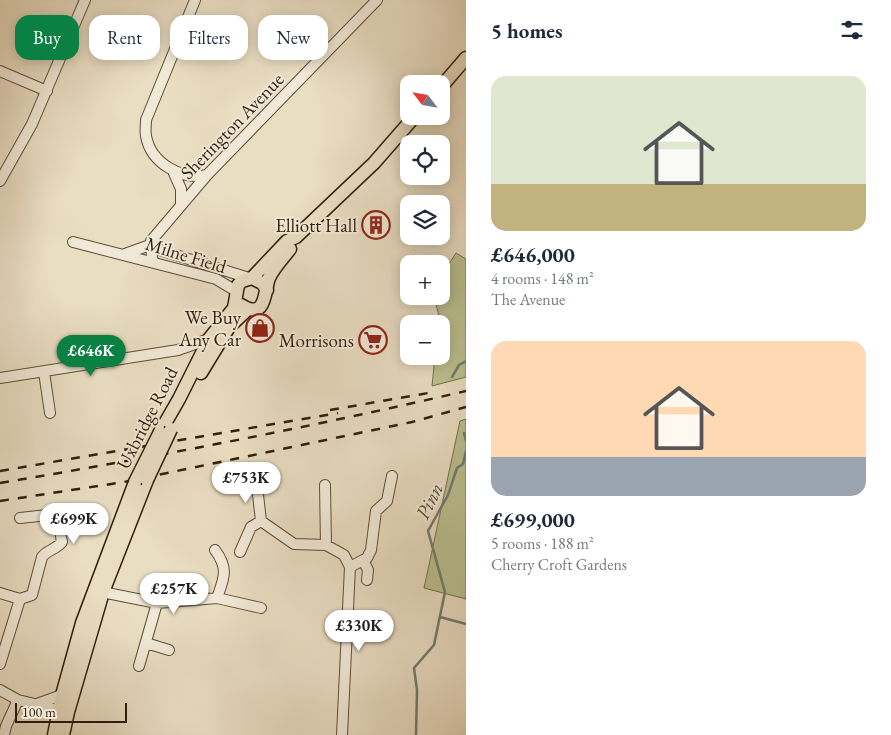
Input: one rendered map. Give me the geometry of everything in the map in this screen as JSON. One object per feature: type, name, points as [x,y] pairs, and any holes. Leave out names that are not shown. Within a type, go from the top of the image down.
[{"type":"main road","points":[[450,76],[466,58]]},
{"type":"main road","name":"Uxbridge Road","points":[[54,735],[63,711],[98,591],[133,500],[145,459],[166,430],[179,399],[204,357],[229,328],[248,309],[255,309],[262,305],[272,273],[296,237],[374,163],[407,125]]},
{"type":"main road","name":"Uxbridge Road","points":[[204,357],[209,339],[230,315],[242,281],[251,278],[287,241],[296,237]]},
{"type":"main road","points":[[251,278],[262,283],[266,290]]},
{"type":"main road","points":[[237,295],[242,306],[248,309]]},
{"type":"main road","name":"Uxbridge Road","points":[[63,735],[62,695],[82,622],[98,591]]},
{"type":"street","points":[[0,181],[32,124],[85,0]]},
{"type":"street","points":[[195,0],[146,120],[146,138],[155,156],[173,171],[195,177],[207,175]]},
{"type":"street","name":"Sherington Avenue","points":[[150,245],[151,241],[181,204],[207,175],[375,1]]},
{"type":"street","points":[[0,71],[46,91]]},
{"type":"street","points":[[0,158],[10,163]]},
{"type":"street","points":[[173,171],[181,188],[181,204]]},
{"type":"street","name":"Milne Field","points":[[73,242],[216,279],[237,295]]},
{"type":"street","points":[[150,245],[154,263]]},
{"type":"street","name":"Milne Field","points":[[125,254],[150,245],[160,250],[251,278]]},
{"type":"street","points":[[178,350],[209,339]]},
{"type":"street","points":[[0,378],[178,350],[187,350],[204,357]]},
{"type":"street","points":[[44,372],[50,413]]},
{"type":"street","points":[[350,567],[367,558],[371,550],[376,511],[387,501],[392,476]]},
{"type":"street","points":[[325,485],[326,545]]},
{"type":"street","points":[[257,486],[260,521]]},
{"type":"street","points":[[0,593],[20,599],[32,595],[42,557],[45,552],[59,546],[62,542],[57,514],[20,518]]},
{"type":"street","points":[[260,521],[294,544],[326,545],[344,555],[350,567],[342,735]]},
{"type":"street","points":[[240,552],[251,527],[260,521]]},
{"type":"street","points":[[215,550],[223,562],[225,573],[217,598]]},
{"type":"street","points":[[362,560],[368,570],[367,580]]},
{"type":"street","points":[[98,591],[157,603],[217,598],[261,608]]},
{"type":"street","points":[[0,664],[20,599]]},
{"type":"street","points":[[140,666],[157,603]]},
{"type":"street","points":[[146,644],[169,650]]},
{"type":"street","points":[[0,690],[18,700],[63,711]]},
{"type":"street","points":[[37,704],[62,695]]},
{"type":"street","points":[[4,735],[18,700]]},
{"type":"green space","points":[[456,253],[466,259],[466,377],[432,386],[434,365],[450,365],[450,315],[439,315],[436,305],[450,305],[450,262]]},
{"type":"green space","points":[[466,419],[466,599],[424,588],[460,421]]},
{"type":"waterway","points":[[452,377],[459,365],[466,361]]},
{"type":"waterway","name":"Pinn","points":[[464,433],[466,441]]},
{"type":"waterway","name":"Pinn","points":[[416,735],[417,690],[414,668],[434,645],[445,592],[428,531],[448,495],[457,468],[463,464],[466,451]]},
{"type":"waterway","points":[[440,617],[466,624]]},
{"type":"railway","points":[[0,483],[233,441],[466,391]]},
{"type":"railway","points":[[330,410],[434,392]]},
{"type":"railway","points":[[0,501],[124,482],[412,422],[466,407]]},
{"type":"railway","points":[[0,471],[338,413]]},
{"type":"place","name":"Elliott Hall","points":[[376,225]]},
{"type":"place","name":"We Buy Any Car","points":[[260,328]]},
{"type":"place","name":"Morrisons","points":[[373,340]]}]
